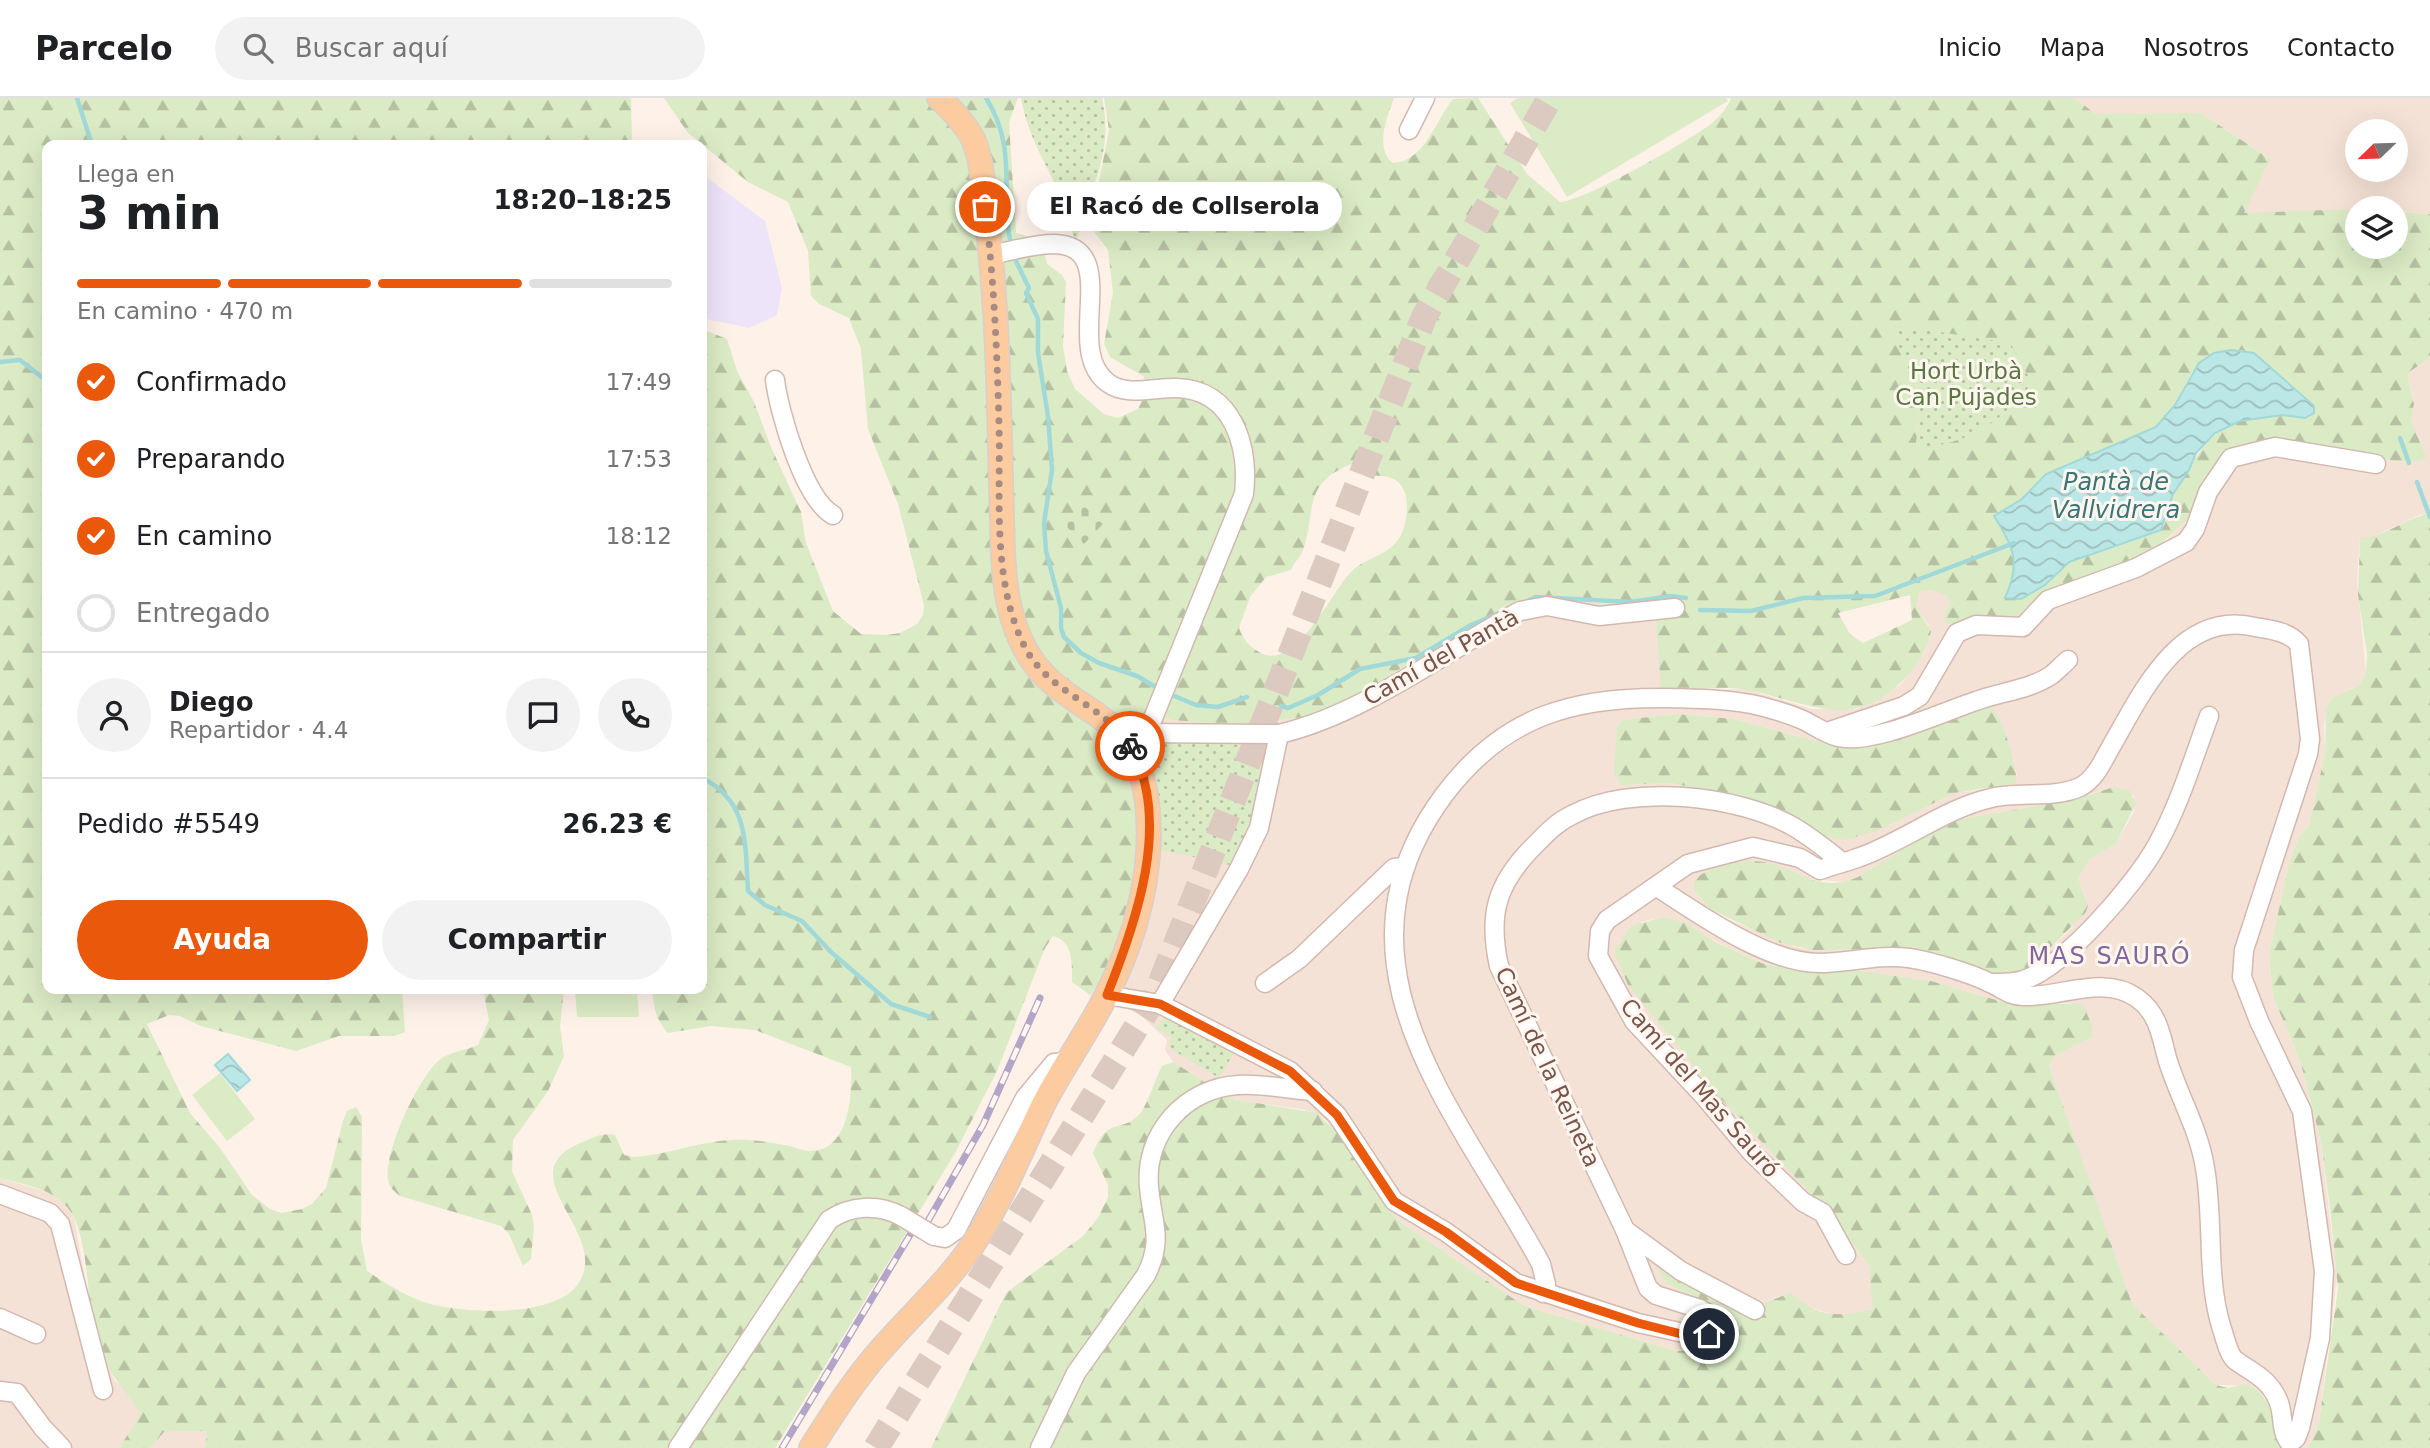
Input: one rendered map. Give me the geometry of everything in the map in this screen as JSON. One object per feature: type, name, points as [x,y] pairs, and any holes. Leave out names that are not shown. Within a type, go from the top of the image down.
[{"type":"main road","points":[[811,1448],[873,1358],[938,1288],[971,1247],[1066,1062],[1107,995],[1133,927],[1146,872],[1146,792],[1138,761],[1122,733],[1045,676],[1026,649],[1009,608],[1003,560],[991,255],[976,148],[963,124],[939,98]]},
{"type":"street","points":[[1409,130],[1425,98]]},
{"type":"street","points":[[991,255],[1058,244],[1078,255],[1088,265],[1092,279],[1087,335],[1092,360],[1099,374],[1109,384],[1142,390],[1194,390],[1211,397],[1231,416],[1242,441],[1247,466],[1244,494],[1169,673],[1147,733]]},
{"type":"street","points":[[775,380],[780,416],[819,503],[833,515]]},
{"type":"street","points":[[1827,732],[1913,701],[1927,688],[1957,633],[1976,625],[2023,627],[2048,600],[2136,568],[2186,542],[2196,529],[2208,492],[2231,458],[2275,447],[2376,464]]},
{"type":"street","name":"Camí del Pantà","points":[[1122,733],[1287,733],[1338,715],[1520,611],[1547,606],[1599,616],[1675,608]]},
{"type":"street","points":[[1657,887],[1711,922],[1790,957],[1817,963],[1864,958],[1909,958],[1991,983],[2011,995],[2026,997],[2060,990],[2113,987],[2137,998],[2158,1022],[2167,1058],[2205,1166],[2217,1308],[2235,1359],[2260,1376],[2273,1390],[2280,1404],[2285,1435],[2290,1443],[2296,1438],[2300,1428],[2320,1338],[2324,1271],[2302,1111],[2259,1021],[2242,977],[2244,950],[2308,754],[2310,738],[2299,644],[2287,634],[2246,624],[2224,626],[2202,633],[2182,644],[2162,663],[2093,777],[2083,785],[2070,790],[1991,798],[1966,806],[1860,857],[1842,862]]},
{"type":"street","points":[[1543,1293],[1546,1284],[1541,1264],[1436,1085],[1407,1018],[1396,981],[1394,956],[1404,867],[1426,821],[1470,763],[1516,729],[1560,709],[1613,698],[1723,699],[1782,712],[1839,737],[1849,737],[1910,726],[2039,681],[2049,677],[2068,660]]},
{"type":"street","points":[[1991,983],[2024,980],[2038,974],[2090,929],[2127,890],[2159,842],[2209,716]]},
{"type":"street","points":[[1160,1004],[1239,869],[1259,828],[1273,767],[1287,733]]},
{"type":"street","name":"Camí de la Reineta","points":[[1755,1310],[1681,1271],[1625,1230],[1499,966],[1494,934],[1495,912],[1510,870],[1549,830],[1584,809],[1610,801],[1678,797],[1719,802],[1782,821],[1842,862]]},
{"type":"street","name":"Camí del Mas Sauró","points":[[1842,862],[1820,870],[1800,858],[1753,848],[1688,864],[1619,910],[1600,931],[1598,956],[1634,1021],[1703,1095],[1752,1153],[1803,1202],[1823,1213],[1846,1255]]},
{"type":"street","points":[[1265,983],[1299,959],[1394,869],[1404,867]]},
{"type":"street","points":[[1107,995],[1160,1004],[1290,1071],[1337,1115],[1394,1201],[1446,1232],[1497,1272],[1543,1293],[1693,1337],[1709,1334],[1714,1322],[1708,1312],[1656,1295],[1648,1288],[1625,1230]]},
{"type":"street","points":[[678,1448],[829,1220],[862,1208],[880,1208],[901,1216],[934,1236],[945,1238],[956,1230],[1025,1098],[1054,1063],[1066,1062]]},
{"type":"street","points":[[1041,1448],[1076,1373],[1154,1261],[1157,1233],[1148,1173],[1151,1156],[1163,1126],[1186,1104],[1219,1087],[1239,1085],[1313,1091]]},
{"type":"street","points":[[0,1194],[50,1213],[60,1224],[103,1390]]},
{"type":"street","points":[[0,1318],[36,1334]]},
{"type":"street","points":[[0,1391],[18,1392],[43,1428],[62,1448]]},
{"type":"shaded area","points":[[2074,98],[2430,98],[2430,214],[2408,213],[2408,196],[2345,196],[2345,210],[2243,214],[2269,158],[2201,113],[2096,114]]},
{"type":"shaded area","points":[[707,178],[765,221],[782,288],[777,315],[749,328],[707,319]]},
{"type":"shaded area","points":[[2430,358],[2430,514],[2419,515],[2371,538],[2360,538],[2357,581],[2366,672],[2359,686],[2333,697],[2324,724],[2325,753],[2309,826],[2300,835],[2290,860],[2269,954],[2273,996],[2301,1064],[2321,1142],[2337,1278],[2319,1421],[2312,1441],[2306,1448],[2286,1448],[2268,1401],[2260,1393],[2251,1386],[2216,1385],[2132,1305],[2049,1065],[2056,1055],[2086,1040],[2072,1003],[2003,1002],[1931,981],[1854,970],[1766,965],[1663,917],[1641,922],[1792,1171],[1834,1218],[1869,1266],[1874,1309],[1838,1317],[1780,1296],[1760,1304],[1668,1285],[1706,1302],[1734,1330],[1721,1350],[1676,1351],[1524,1306],[1396,1219],[1326,1120],[1306,1110],[1232,1099],[1173,1062],[1165,1050],[1167,1040],[1138,1013],[1090,995],[1110,967],[1135,798],[1123,755],[1123,718],[1132,712],[1172,720],[1356,696],[1398,670],[1531,601],[1655,603],[1692,691],[1745,689],[1812,709],[1857,709],[1900,685],[1924,654],[1930,638],[1928,624],[1916,606],[1920,592],[1933,590],[1947,596],[1950,603],[1944,616],[2057,589],[2161,546],[2188,519],[2205,475],[2227,453],[2264,443],[2312,443],[2386,460],[2421,461],[2411,421],[2414,404],[2408,380],[2409,372]],"holes":[[[1974,710],[2001,723],[2017,775],[2002,787],[1955,793],[1868,833],[1686,786],[1670,783],[1622,785],[1616,759],[1617,726],[1622,720],[1677,714],[1734,719],[1815,741],[1875,740],[1929,729]],[[2106,789],[2134,796],[2134,811],[2116,844],[2090,859],[2078,878],[2086,899],[2072,928],[2031,967],[1990,974],[1937,953],[1798,948],[1724,918],[1710,909],[1695,891],[1693,884],[1704,872],[1726,866],[1765,862],[1802,878],[1844,882],[1858,877],[1949,821],[2076,799]]]},
{"type":"shaded area","points":[[0,1178],[51,1193],[68,1207],[74,1217],[96,1340],[115,1381],[125,1388],[141,1414],[119,1448],[0,1448]]},
{"type":"shaded area","points":[[208,1431],[205,1448],[150,1448],[164,1432]]},
{"type":"green space","points":[[0,98],[631,98],[632,140],[42,140],[42,994],[402,994],[405,1032],[394,1036],[339,1036],[296,1051],[201,1026],[180,1016],[169,1015],[147,1024],[190,1113],[220,1148],[252,1195],[270,1209],[281,1213],[302,1209],[312,1204],[326,1188],[343,1121],[347,1111],[356,1107],[362,1117],[361,1239],[367,1271],[420,1300],[439,1306],[474,1310],[518,1310],[539,1306],[558,1300],[572,1290],[582,1277],[585,1258],[581,1240],[555,1186],[553,1170],[561,1156],[580,1143],[601,1135],[615,1135],[624,1155],[634,1157],[718,1141],[737,1140],[770,1142],[810,1151],[823,1149],[833,1142],[841,1132],[849,1106],[851,1067],[755,1030],[711,1026],[668,1033],[660,1023],[655,1007],[653,994],[707,994],[707,331],[727,339],[737,371],[754,402],[801,512],[806,543],[833,611],[861,634],[887,635],[900,633],[917,624],[923,615],[924,605],[898,504],[868,429],[861,349],[849,318],[819,304],[811,296],[808,251],[788,202],[748,182],[707,149],[707,140],[697,140],[688,133],[664,98],[1018,98],[1009,122],[1016,233],[1038,242],[1047,264],[1062,275],[1066,282],[1063,346],[1067,371],[1075,389],[1104,414],[1118,418],[1138,409],[1147,390],[1147,383],[1143,376],[1110,357],[1104,344],[1113,293],[1108,250],[1095,233],[1095,202],[1109,130],[1104,98],[1394,98],[1383,141],[1387,157],[1393,163],[1404,161],[1421,148],[1453,99],[1478,98],[1527,174],[1560,202],[1591,192],[1681,143],[1714,121],[1731,98],[2074,98],[2096,114],[2201,113],[2270,159],[2244,213],[2345,209],[2345,259],[2408,259],[2408,213],[2430,214],[2430,358],[2409,372],[2408,380],[2414,404],[2411,421],[2426,457],[2420,461],[2394,461],[2312,443],[2264,443],[2227,453],[2205,475],[2188,519],[2149,555],[2057,589],[2018,615],[1998,624],[1968,627],[1945,623],[1944,616],[1950,603],[1947,596],[1933,590],[1920,592],[1916,606],[1931,631],[1925,650],[1906,677],[1887,694],[1868,705],[1830,709],[1737,689],[1661,691],[1655,603],[1532,601],[1398,670],[1356,696],[1311,716],[1240,725],[1172,720],[1132,712],[1123,718],[1123,755],[1135,798],[1137,841],[1127,912],[1110,967],[1090,995],[1072,982],[1072,961],[1068,948],[1053,936],[1045,948],[997,1071],[955,1153],[775,1448],[205,1448],[207,1431],[164,1432],[150,1448],[119,1448],[141,1414],[100,1351],[83,1247],[74,1217],[60,1200],[42,1190],[0,1178]],"holes":[[[1895,325],[2032,383],[2008,410],[1982,429],[1952,442],[1916,447],[1920,395],[1895,338]],[[2242,350],[2271,368],[2314,406],[2310,417],[2261,416],[2228,426],[2205,445],[2186,473],[2172,495],[2161,530],[2069,562],[2045,585],[2021,599],[2005,597],[2013,574],[2013,556],[2007,537],[1995,517],[2022,499],[2046,474],[2156,427],[2175,405],[2192,372],[2214,353]],[[1351,464],[1361,472],[1394,479],[1405,492],[1406,517],[1398,541],[1352,571],[1299,642],[1286,652],[1273,656],[1259,652],[1247,642],[1239,628],[1250,597],[1266,577],[1291,570],[1303,550],[1314,500],[1324,481]],[[1910,595],[1912,620],[1863,643],[1850,634],[1838,613]]]},
{"type":"green space","points":[[1021,98],[1102,98],[1105,119],[1103,155],[1077,242],[1066,206],[1029,127]]},
{"type":"green space","points":[[1518,98],[1726,98],[1728,101],[1567,197],[1510,103]]},
{"type":"green space","name":"Hort Urbà Can Pujades","points":[[1895,325],[2010,343],[2032,383],[2008,410],[1982,429],[1952,442],[1916,448],[1920,395],[1895,338]]},
{"type":"green space","points":[[1083,505],[1103,524],[1084,544],[1064,524]]},
{"type":"green space","points":[[2430,514],[2430,1448],[2306,1448],[2312,1441],[2319,1421],[2338,1289],[2321,1142],[2301,1064],[2273,996],[2269,954],[2290,860],[2300,835],[2309,826],[2325,753],[2326,709],[2333,697],[2359,686],[2366,672],[2367,655],[2358,595],[2360,538],[2378,535],[2412,519]]},
{"type":"green space","points":[[1989,706],[1999,719],[2008,741],[2016,783],[1955,793],[1876,831],[1844,840],[1820,835],[1686,786],[1670,783],[1622,785],[1614,773],[1617,726],[1622,720],[1677,714],[1734,719],[1815,741],[1875,740],[1929,729]]},
{"type":"green space","points":[[1142,743],[1260,745],[1269,775],[1234,866],[1157,849]]},
{"type":"green space","points":[[2114,787],[2129,790],[2136,803],[2116,844],[2090,859],[2078,878],[2088,905],[2086,912],[2031,967],[2005,978],[1937,953],[1899,949],[1814,950],[1781,943],[1710,909],[1695,891],[1693,884],[1698,877],[1716,867],[1750,861],[1769,863],[1822,882],[1844,882],[1858,877],[1949,821],[2076,799]]},
{"type":"green space","points":[[1663,917],[1686,923],[1713,941],[1766,965],[1854,970],[1931,981],[2003,1002],[2083,1004],[2092,1026],[2092,1037],[2056,1055],[2049,1065],[2132,1304],[2216,1385],[2228,1388],[2246,1384],[2262,1395],[2272,1411],[2286,1448],[931,1448],[1006,1293],[1083,1236],[1098,1218],[1108,1197],[1108,1185],[1093,1153],[1099,1141],[1109,1130],[1138,1116],[1162,1066],[1173,1062],[1232,1099],[1317,1113],[1341,1137],[1396,1219],[1524,1306],[1676,1351],[1721,1350],[1734,1330],[1709,1305],[1669,1285],[1660,1273],[1658,1265],[1760,1304],[1791,1293],[1811,1308],[1830,1314],[1850,1314],[1873,1309],[1869,1266],[1834,1218],[1719,1097],[1628,985],[1614,952],[1631,926]]},
{"type":"green space","points":[[484,994],[563,994],[560,1027],[564,1056],[548,1091],[513,1140],[512,1171],[532,1215],[534,1226],[531,1259],[523,1266],[509,1234],[501,1226],[400,1196],[391,1187],[388,1179],[391,1152],[421,1083],[438,1061],[447,1055],[478,1045],[489,1020]]},
{"type":"green space","points":[[575,994],[637,994],[639,1017],[577,1017]]},
{"type":"green space","points":[[1165,1015],[1235,1051],[1219,1078],[1168,1047],[1172,1038],[1156,1028]]},
{"type":"green space","points":[[220,1073],[255,1119],[227,1141],[192,1095]]},
{"type":"water","name":"Pantà de Vallvidrera","points":[[2231,350],[2254,353],[2314,406],[2314,413],[2305,418],[2282,415],[2240,421],[2215,433],[2196,453],[2189,470],[2173,494],[2161,530],[2069,562],[2045,585],[2021,599],[2005,598],[2013,575],[2013,555],[1994,516],[2022,499],[2046,474],[2156,427],[2175,405],[2199,363],[2214,353]]},
{"type":"water","points":[[228,1054],[250,1080],[237,1091],[215,1065]]},
{"type":"waterway","points":[[77,98],[90,140]]},
{"type":"waterway","points":[[986,98],[1002,135],[1011,245]]},
{"type":"waterway","points":[[1015,259],[1029,288],[1026,293],[1038,319],[1038,353],[1048,416],[1052,470],[1044,523],[1046,551],[1061,608],[1064,637],[1081,653],[1099,663],[1137,676],[1159,689]]},
{"type":"waterway","points":[[0,362],[20,360],[42,377]]},
{"type":"waterway","points":[[2400,438],[2409,463]]},
{"type":"waterway","points":[[2417,482],[2430,517]]},
{"type":"waterway","points":[[1700,610],[1751,611],[1803,598],[1875,596],[2014,543]]},
{"type":"waterway","points":[[1525,602],[1536,597],[1631,602],[1671,596],[1686,598]]},
{"type":"waterway","points":[[1281,706],[1288,708],[1318,695],[1360,669],[1416,658],[1471,625],[1504,611]]},
{"type":"waterway","points":[[1167,693],[1196,705],[1218,707],[1247,697]]},
{"type":"waterway","points":[[707,781],[729,799],[737,812],[745,842],[748,891],[765,905],[802,921],[831,952],[891,1004],[930,1017]]},
{"type":"tunnel","points":[[876,1448],[1155,997],[1424,317],[1550,98]]},
{"type":"railway","points":[[928,1221],[983,1125],[1040,998]]},
{"type":"railway","points":[[782,1448],[913,1230]]},
{"type":"way so far","points":[[985,207],[996,329],[1003,560],[1009,608],[1026,649],[1045,676],[1059,689],[1105,718],[1122,733],[1130,746]]},
{"type":"place","name":"El Racó de Collserola","points":[[985,207]]},
{"type":"district","name":"MAS SAURÓ","points":[[2110,956]]},
{"type":"route","points":[[1130,746],[1138,761],[1146,792],[1146,872],[1133,927],[1107,995],[1160,1004],[1290,1071],[1337,1115],[1394,1201],[1446,1232],[1497,1272],[1516,1283],[1638,1323],[1693,1337],[1709,1334]]}]
